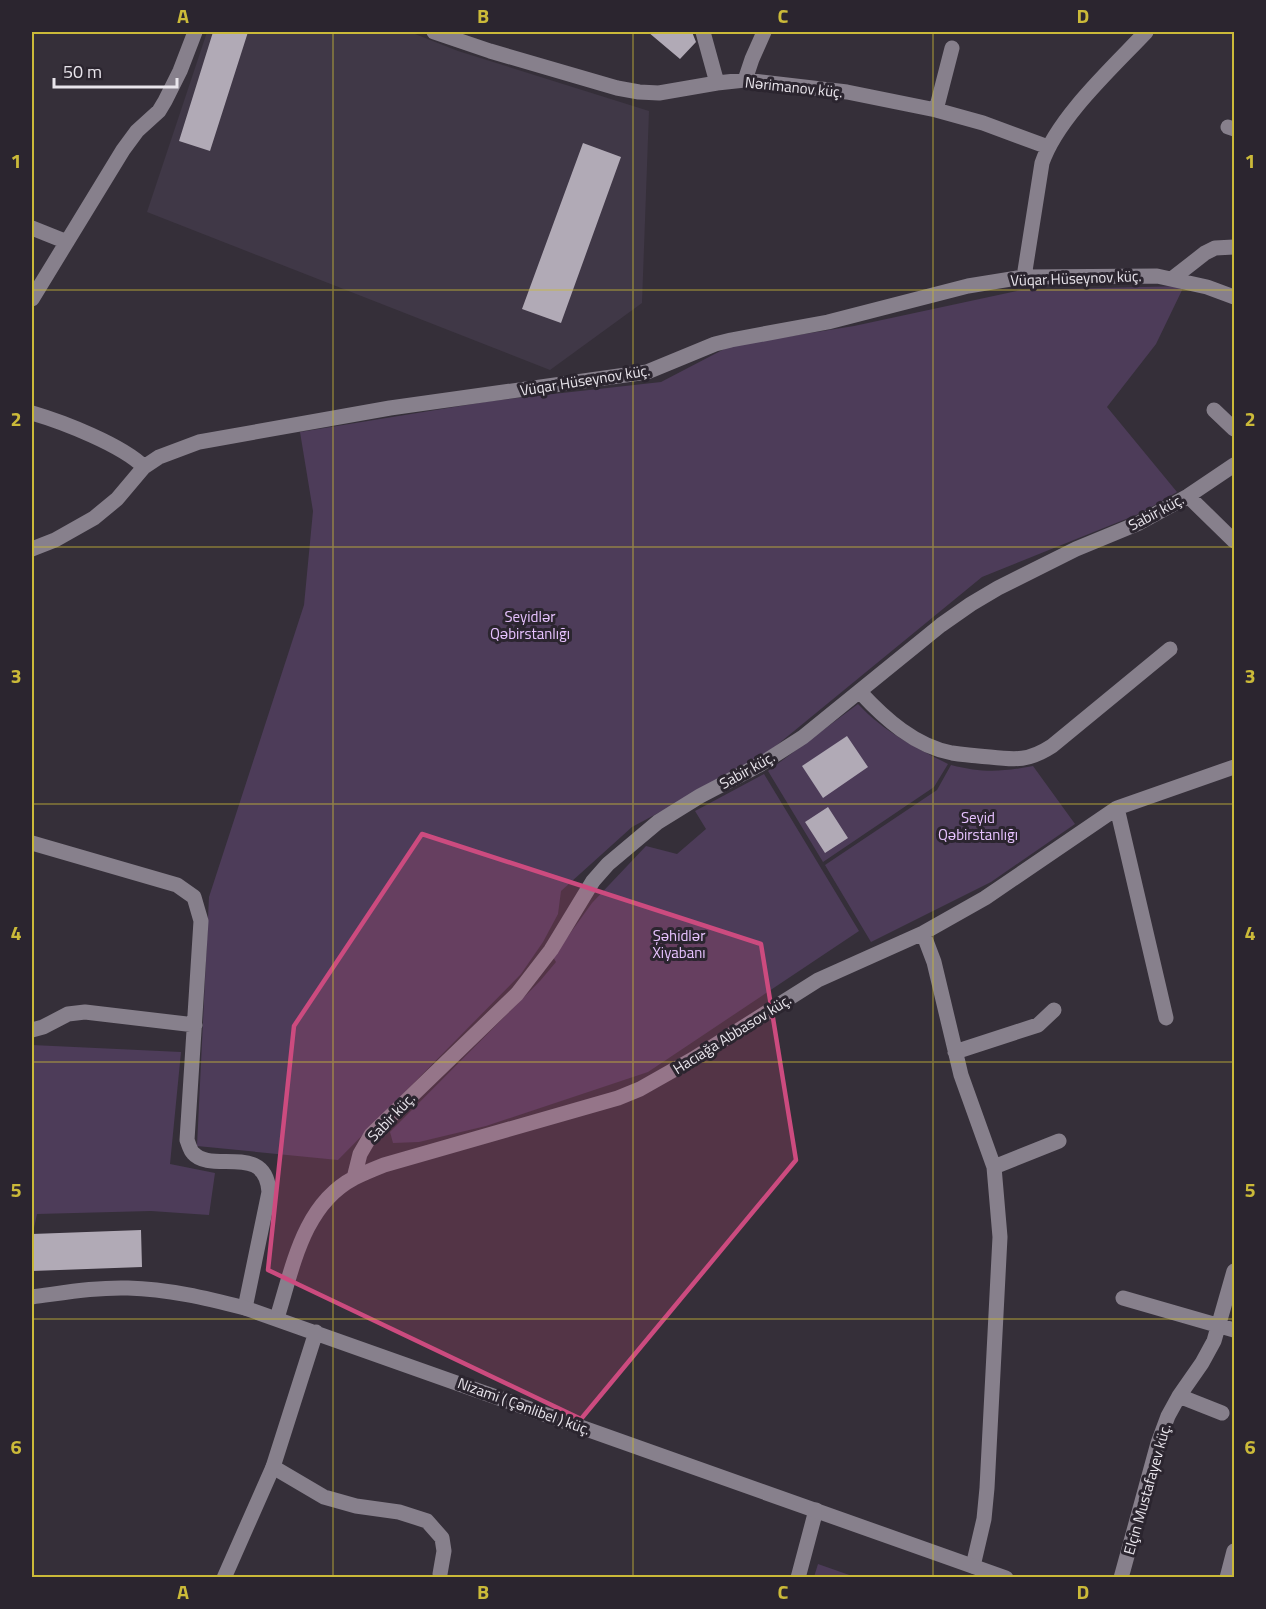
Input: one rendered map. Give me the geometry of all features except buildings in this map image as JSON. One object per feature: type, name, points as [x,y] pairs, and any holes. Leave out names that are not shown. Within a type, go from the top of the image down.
[{"type":"street","points":[[32,299],[123,150],[137,131],[159,111],[180,71],[195,32]]},
{"type":"street","name":"Nərimanov küç.","points":[[434,32],[617,88],[659,93],[717,82],[746,80],[847,92],[936,110],[983,123],[1047,147]]},
{"type":"street","points":[[702,32],[717,82]]},
{"type":"street","points":[[746,80],[752,58],[764,32]]},
{"type":"street","points":[[1024,277],[1042,163],[1047,147],[1094,87],[1146,32]]},
{"type":"street","points":[[936,110],[952,48]]},
{"type":"street","points":[[32,228],[67,243]]},
{"type":"street","points":[[1173,278],[1204,253],[1234,247]]},
{"type":"street","name":"Vüqar Hüseynov küç.","points":[[32,549],[55,540],[94,518],[117,500],[144,467],[159,457],[172,450],[199,442],[390,408],[647,372],[715,344],[828,322],[968,286],[1024,277],[1138,275],[1173,278],[1234,297]]},
{"type":"street","points":[[1214,410],[1234,429]]},
{"type":"street","points":[[32,413],[71,426],[126,453],[144,467]]},
{"type":"street","name":"Sabir küç.","points":[[354,1178],[360,1154],[371,1135],[517,994],[551,950],[593,881],[608,864],[670,813],[774,756],[803,737],[918,643],[970,604],[1076,549],[1139,523],[1188,496],[1234,465]]},
{"type":"street","points":[[1188,496],[1234,541]]},
{"type":"street","points":[[860,692],[891,724],[936,748],[951,753],[1025,759],[1038,756],[1052,747],[1170,649]]},
{"type":"street","name":"Hacıağa Abbasov küç.","points":[[277,1318],[302,1238],[318,1208],[336,1190],[354,1178],[384,1165],[618,1098],[640,1089],[693,1059],[818,980],[923,933],[985,898],[1117,808],[1234,767]]},
{"type":"street","points":[[1117,808],[1166,1018]]},
{"type":"street","points":[[32,843],[177,885],[194,897],[201,921],[187,1140],[191,1152],[198,1158],[251,1164],[263,1172],[268,1182],[269,1192],[245,1308]]},
{"type":"street","points":[[923,933],[934,962],[955,1053],[994,1167],[998,1201],[1000,1249],[987,1488],[984,1519],[974,1566]]},
{"type":"street","points":[[955,1053],[1038,1026],[1054,1010]]},
{"type":"street","points":[[32,1030],[43,1028],[68,1014],[85,1012],[195,1025]]},
{"type":"street","points":[[994,1167],[1059,1141]]},
{"type":"street","name":"Elçin Mustafayev küç.","points":[[1122,1578],[1158,1443],[1179,1395],[1202,1364],[1219,1327],[1234,1271]]},
{"type":"street","name":"Nizami ( Çənlibel ) küç.","points":[[32,1297],[76,1291],[127,1288],[197,1296],[245,1308],[1006,1578]]},
{"type":"street","points":[[1123,1299],[1234,1330]]},
{"type":"street","points":[[224,1578],[273,1467],[316,1332]]},
{"type":"street","points":[[1179,1395],[1222,1413]]},
{"type":"street","points":[[273,1467],[324,1497],[356,1506],[399,1512],[427,1521],[442,1538],[444,1551],[440,1574]]},
{"type":"street","points":[[798,1578],[816,1510]]},
{"type":"street","points":[[1227,1578],[1234,1551]]},
{"type":"highlighted area","points":[[422,834],[761,944],[796,1160],[581,1419],[268,1270],[294,1026]]},
{"type":"shaded area","points":[[207,32],[410,32],[458,51],[649,111],[642,303],[550,370],[147,212]]},
{"type":"green space","name":"Seyidlər Qəbirstanlığı","points":[[1184,286],[1156,344],[1107,407],[1177,492],[1141,513],[982,577],[761,758],[632,827],[561,891],[558,914],[543,942],[521,974],[338,1160],[197,1146],[209,897],[304,605],[313,511],[300,432],[491,401],[661,382],[730,346],[854,326],[1021,290]]},
{"type":"green space","points":[[858,704],[889,731],[948,764],[934,787],[823,862],[768,771]]},
{"type":"green space","name":"Seyid Qəbirstanlığı","points":[[951,765],[992,771],[1033,766],[1075,824],[991,882],[871,942],[825,865],[937,790]]},
{"type":"green space","name":"Şəhidlər Xiyabanı","points":[[764,774],[859,931],[648,1072],[486,1126],[419,1142],[393,1143],[390,1132],[540,981],[556,962],[553,957],[592,903],[646,846],[677,854],[706,829],[695,811]]},
{"type":"green space","points":[[32,1045],[181,1052],[170,1164],[215,1173],[209,1215],[151,1211],[37,1214],[34,1228],[32,1228]]},
{"type":"green space","points":[[818,1564],[855,1577],[814,1577]]}]
